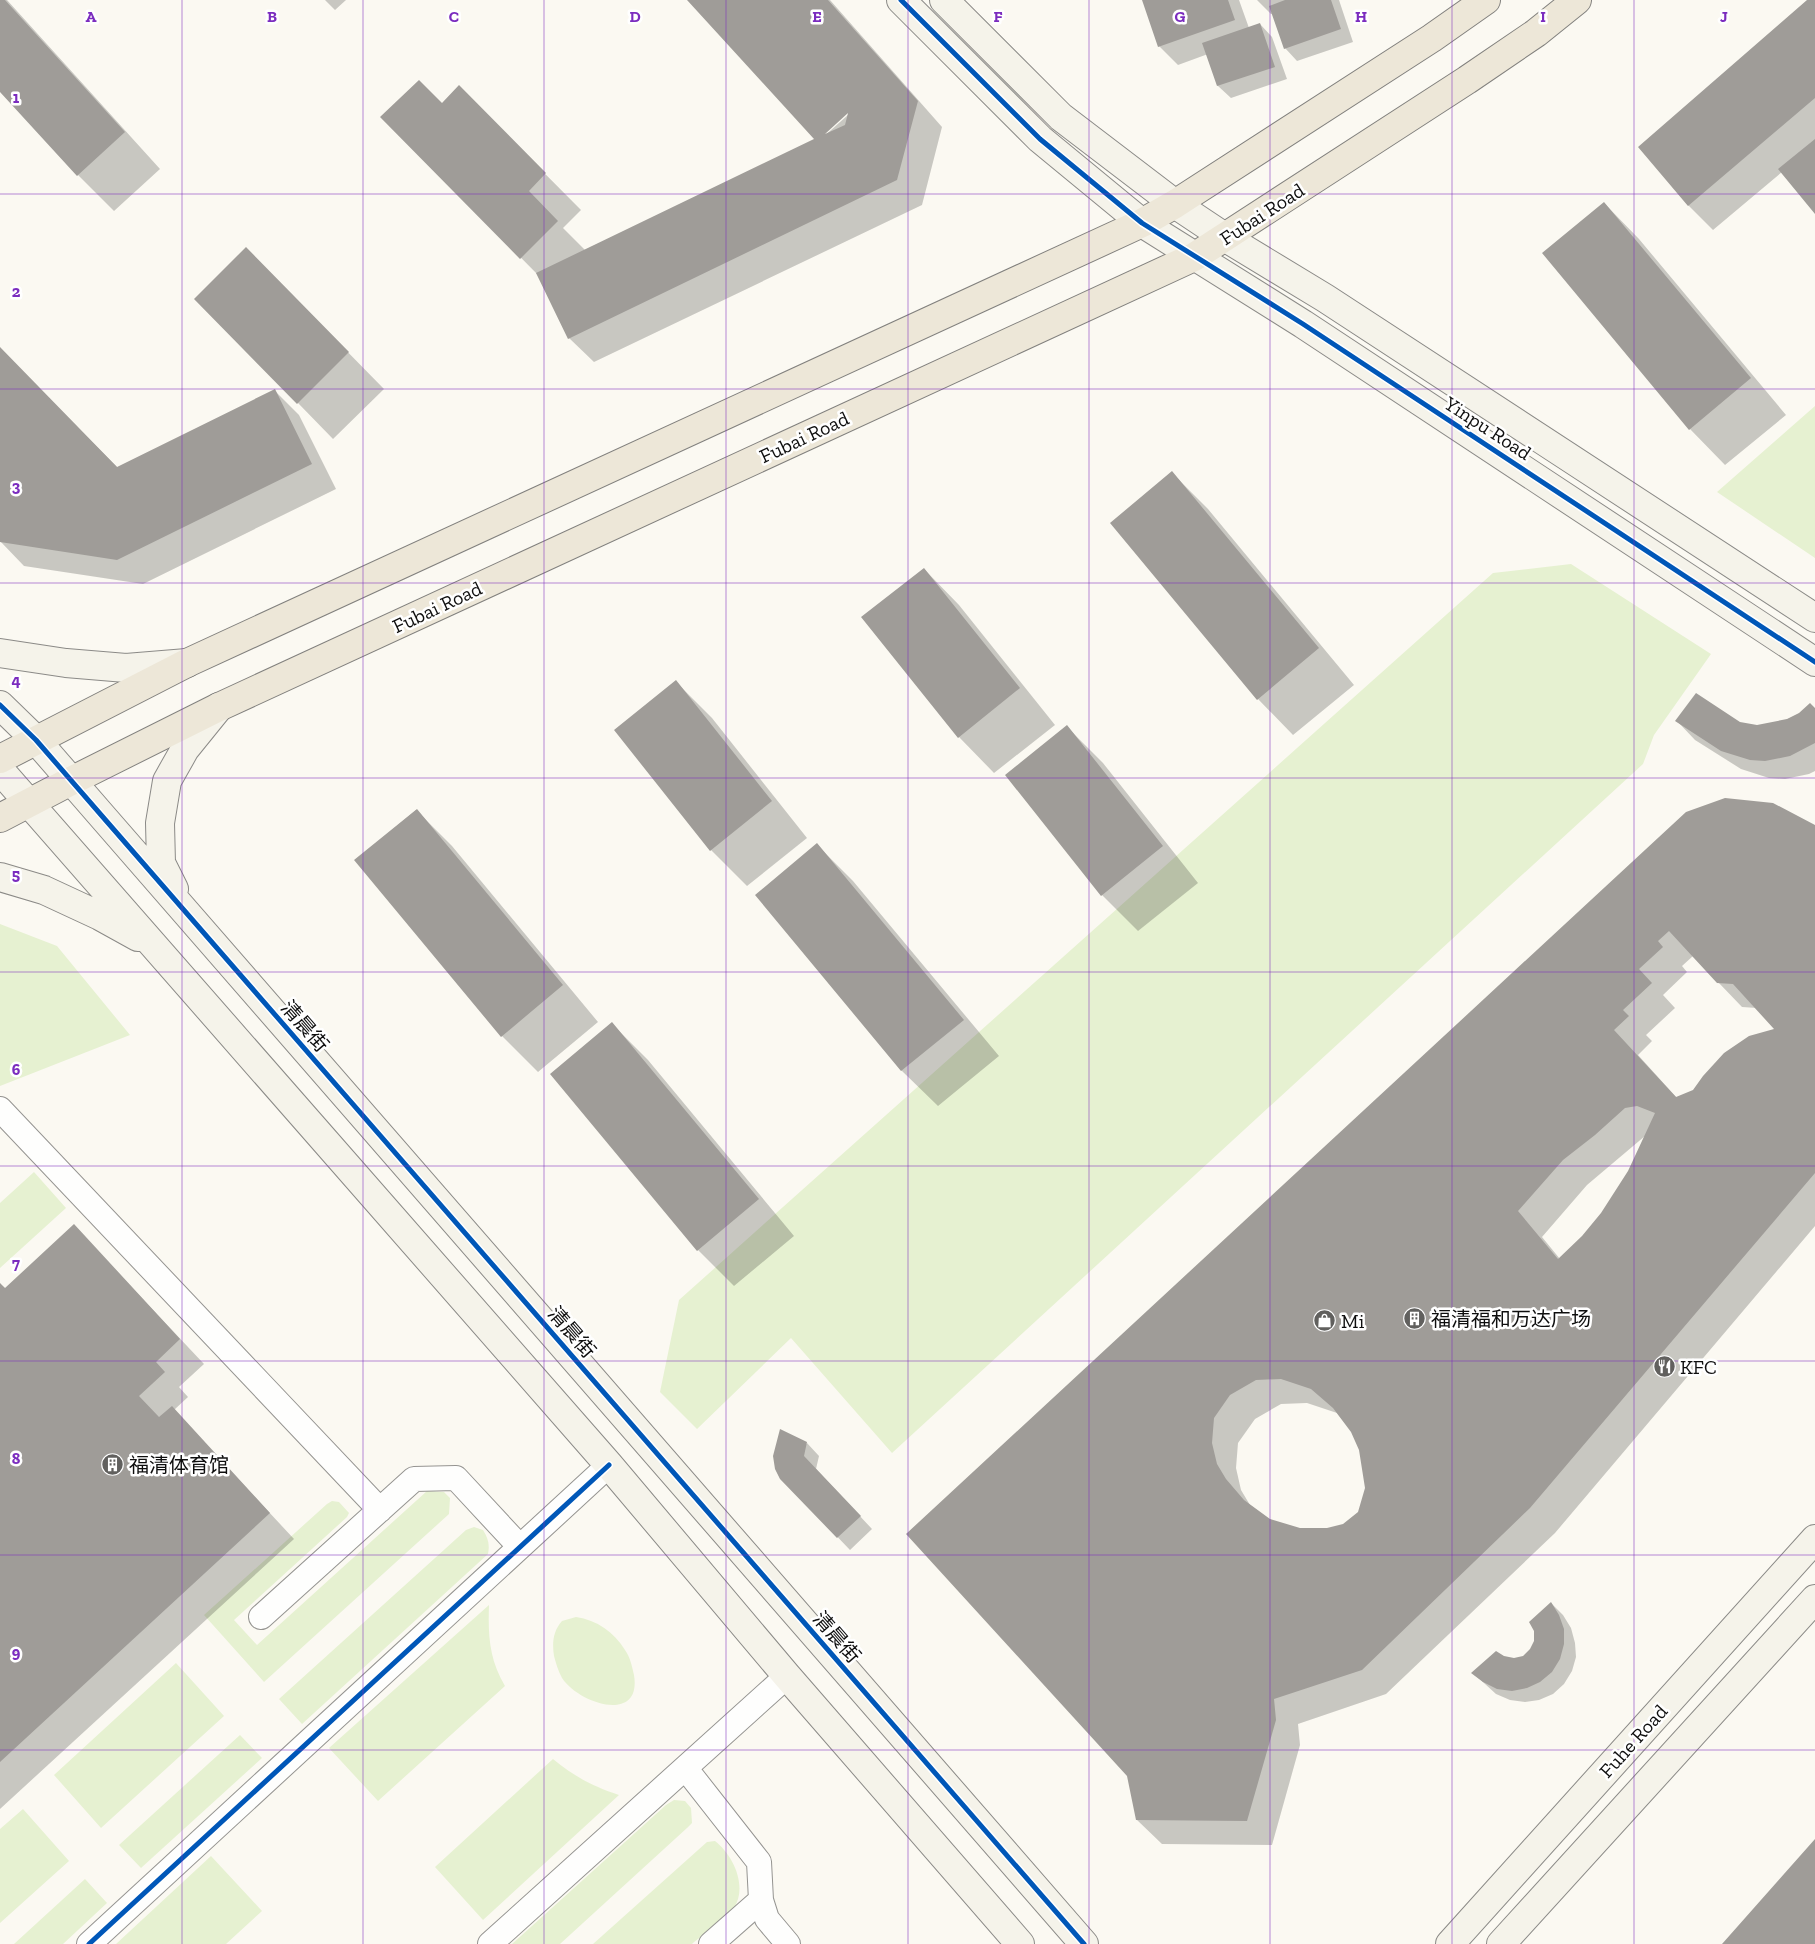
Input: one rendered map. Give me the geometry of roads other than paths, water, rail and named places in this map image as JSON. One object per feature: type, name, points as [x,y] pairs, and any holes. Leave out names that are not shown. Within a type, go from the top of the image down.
[{"type":"main road","points":[[0,759],[188,663],[1142,223],[1175,204],[1432,38],[1486,0]]},
{"type":"main road","name":"Fubai Road","points":[[0,818],[220,707],[1194,257],[1475,75],[1536,33],[1577,0]]},
{"type":"street","name":"Yinpu Road","points":[[901,0],[1040,139],[1142,223],[1303,324],[1815,662]]},
{"type":"street","name":"Yinpu Road","points":[[944,0],[1061,117],[1175,204],[1226,238],[1325,298],[1815,618]]},
{"type":"street","points":[[0,654],[66,663],[126,668],[188,663]]},
{"type":"street","name":"清晨街","points":[[0,705],[36,740],[1084,1944]]},
{"type":"street","points":[[186,913],[161,863],[160,823],[167,781],[185,749],[220,707]]},
{"type":"street","points":[[0,770],[609,1465],[787,1676],[1020,1944]]},
{"type":"street","points":[[0,877],[44,890],[100,916],[154,946]]},
{"type":"street","points":[[0,1109],[380,1510]]},
{"type":"street","points":[[89,1944],[609,1465]]},
{"type":"street","points":[[262,1617],[414,1478],[456,1478],[520,1547]]},
{"type":"street","name":"Fuhe Road","points":[[1450,1944],[1815,1539]]},
{"type":"street","name":"Fuhe Road","points":[[1501,1944],[1815,1599]]},
{"type":"street","points":[[490,1944],[787,1676]]},
{"type":"street","points":[[686,1769],[759,1862],[761,1900],[767,1920],[788,1944]]},
{"type":"street","points":[[711,1944],[761,1900]]},
{"type":"place","name":"福清福和万达广场","points":[[1415,1319]]},
{"type":"place","name":"Mi","points":[[1325,1321]]},
{"type":"place","name":"KFC","points":[[1664,1367]]},
{"type":"place","name":"福清体育馆","points":[[113,1465]]}]
